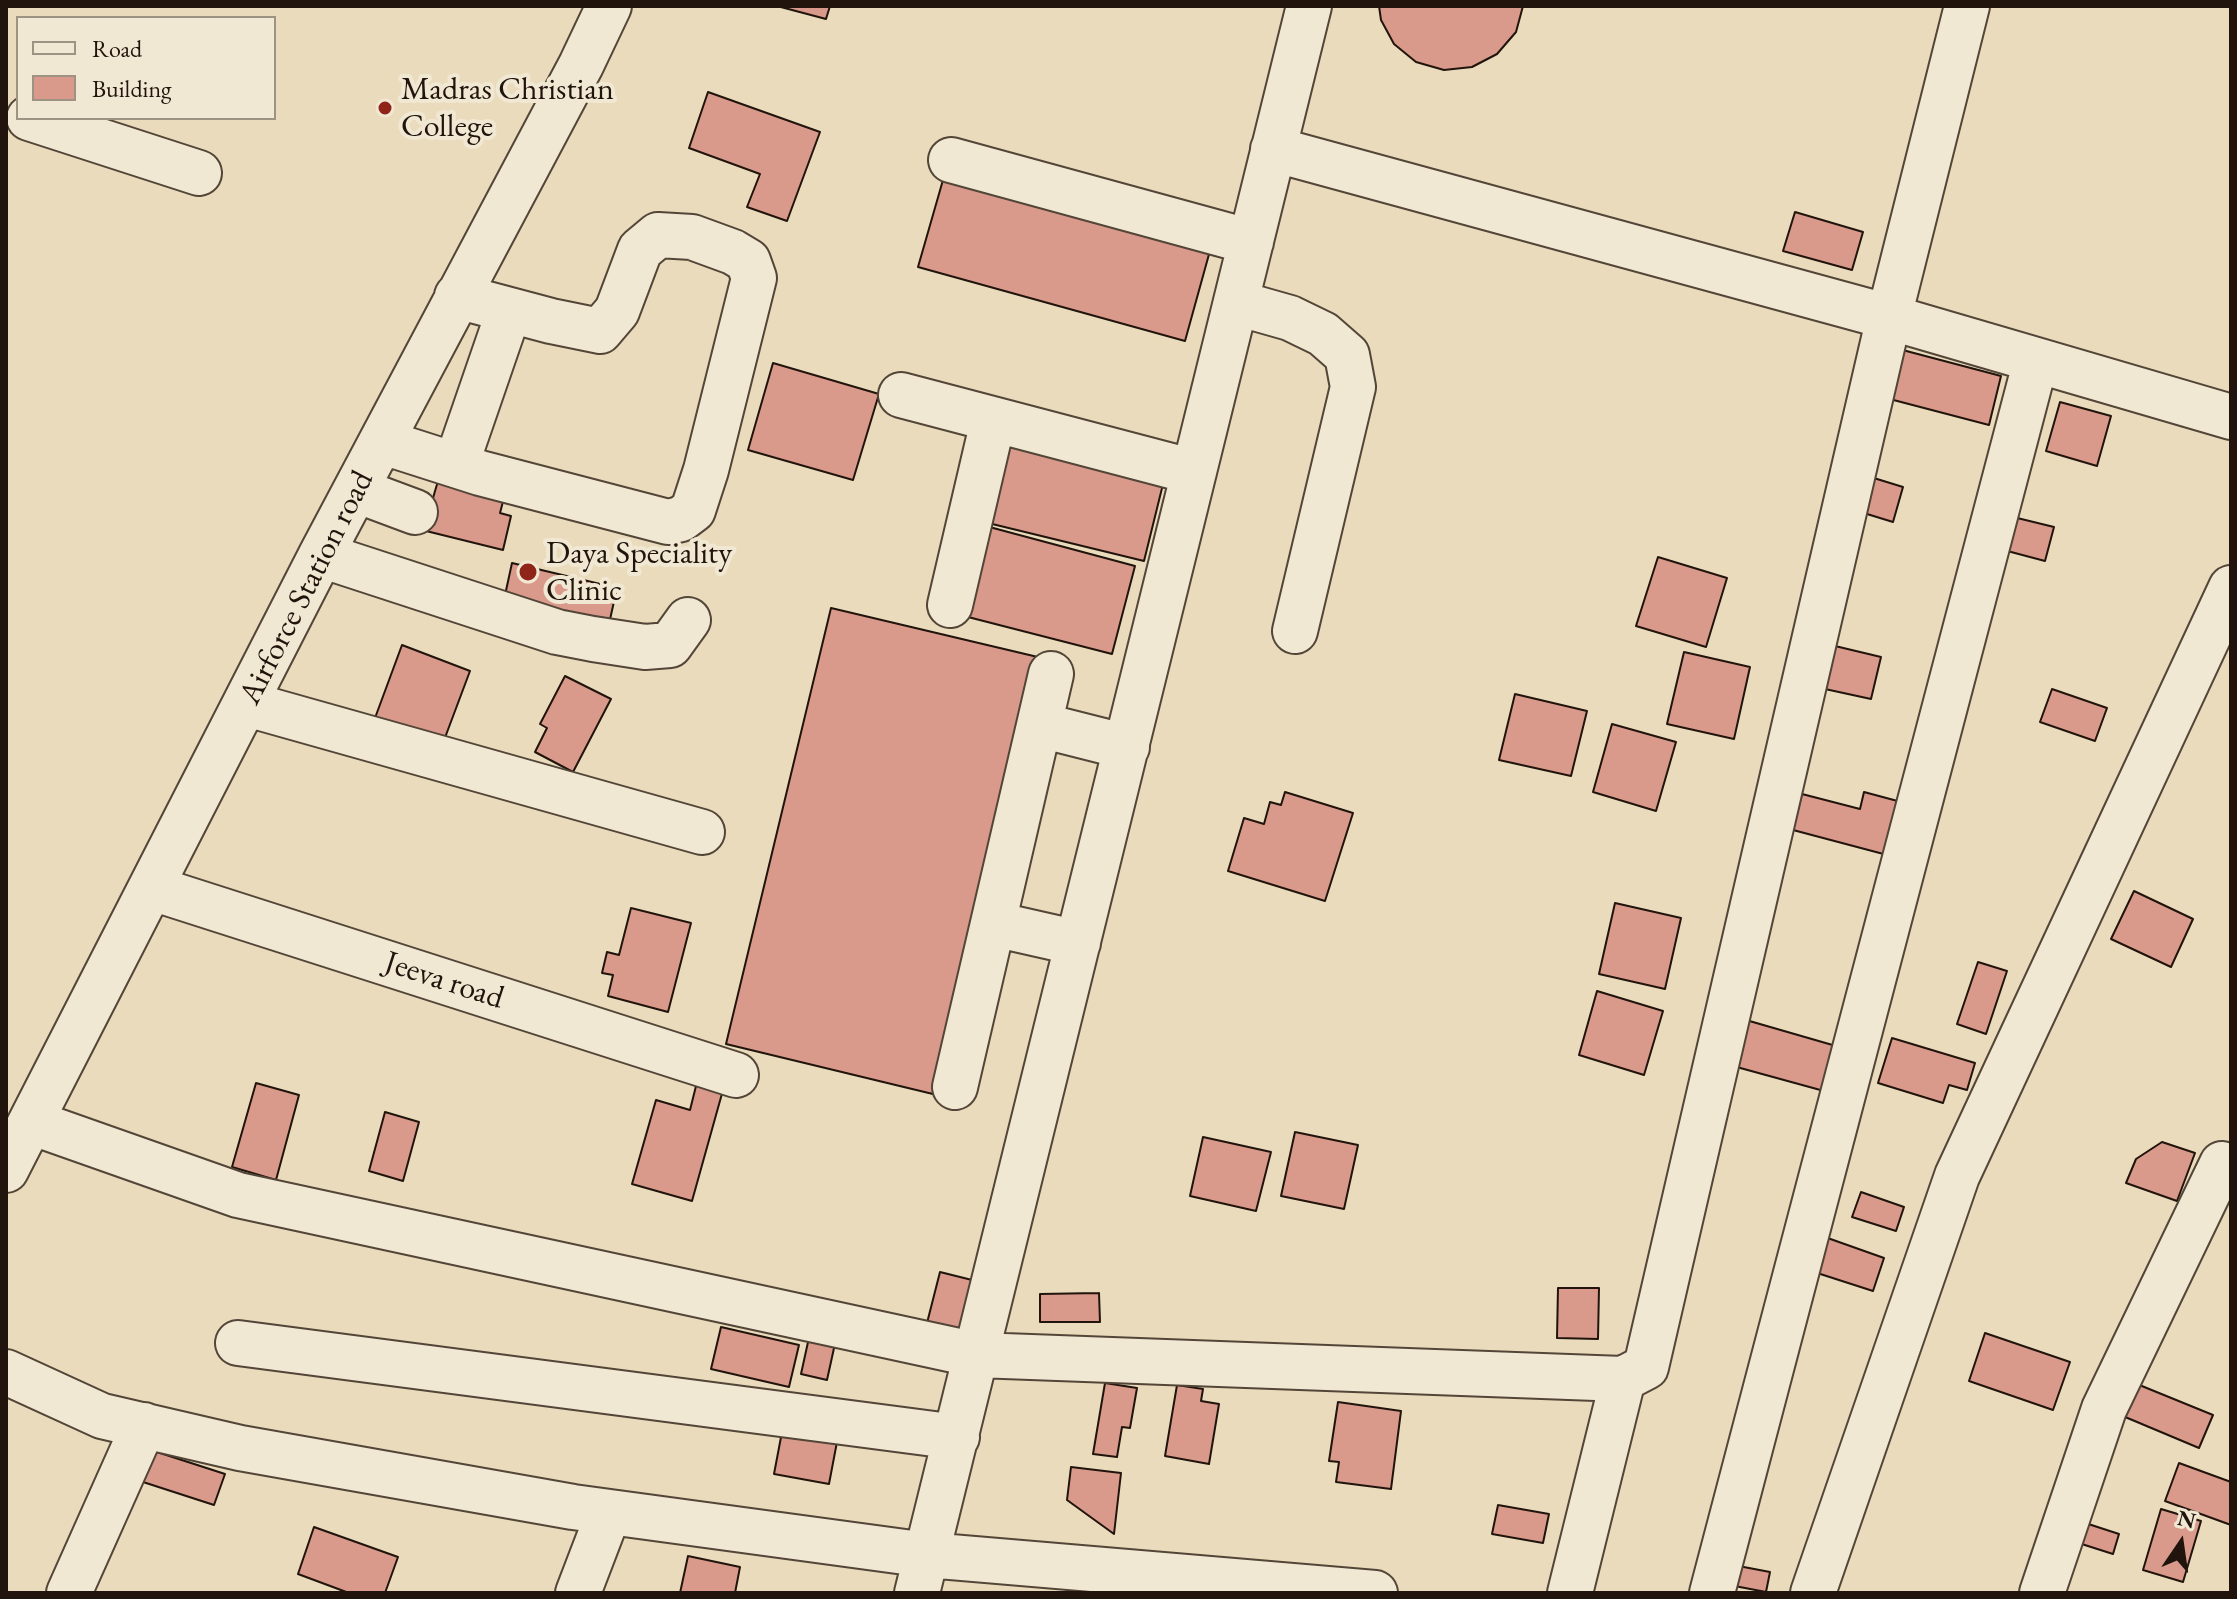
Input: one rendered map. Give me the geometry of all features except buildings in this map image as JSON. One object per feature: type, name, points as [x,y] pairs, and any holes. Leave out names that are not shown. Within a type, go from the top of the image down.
[{"type":"street","name":"Airforce Station road","points":[[6,1170],[321,555],[574,78],[609,6]]},
{"type":"street","points":[[922,1574],[1309,6]]},
{"type":"street","points":[[31,1122],[238,1195],[977,1355],[1623,1379],[1646,1367],[1889,317],[1967,6]]},
{"type":"street","points":[[35,120],[199,173]]},
{"type":"street","points":[[1273,149],[1889,317],[2231,417]]},
{"type":"street","points":[[951,160],[1251,242]]},
{"type":"street","points":[[383,442],[456,465],[668,522],[681,519],[693,510],[706,470],[754,278],[748,261],[692,237],[658,235],[640,250],[617,311],[600,331],[457,296]]},
{"type":"street","points":[[1237,303],[1290,318],[1323,334],[1347,355],[1353,387],[1295,631]]},
{"type":"street","points":[[456,465],[509,311]]},
{"type":"street","points":[[1712,1593],[2036,360]]},
{"type":"street","points":[[901,395],[1194,472]]},
{"type":"street","points":[[950,605],[993,421]]},
{"type":"street","points":[[356,490],[415,512]]},
{"type":"street","points":[[321,555],[557,632],[593,639],[645,647],[670,645],[688,620]]},
{"type":"street","points":[[1813,1593],[1957,1176],[2231,588]]},
{"type":"street","points":[[955,1087],[1051,674]]},
{"type":"street","points":[[247,704],[702,832]]},
{"type":"street","points":[[1040,725],[1127,747]]},
{"type":"street","name":"Jeeva road","points":[[152,888],[736,1075]]},
{"type":"street","points":[[994,924],[1078,943]]},
{"type":"street","points":[[2042,1593],[2104,1409],[2222,1164]]},
{"type":"street","points":[[238,1343],[957,1437]]},
{"type":"street","points":[[6,1372],[102,1416],[240,1448],[609,1512],[922,1574],[1375,1593]]},
{"type":"street","points":[[1570,1593],[1623,1379]]},
{"type":"street","points":[[69,1593],[144,1425]]},
{"type":"street","points":[[578,1593],[609,1512]]},
{"type":"place","name":"Madras Christian College","points":[[385,108]]},
{"type":"place","name":"Daya Speciality Clinic","points":[[528,572]]}]
